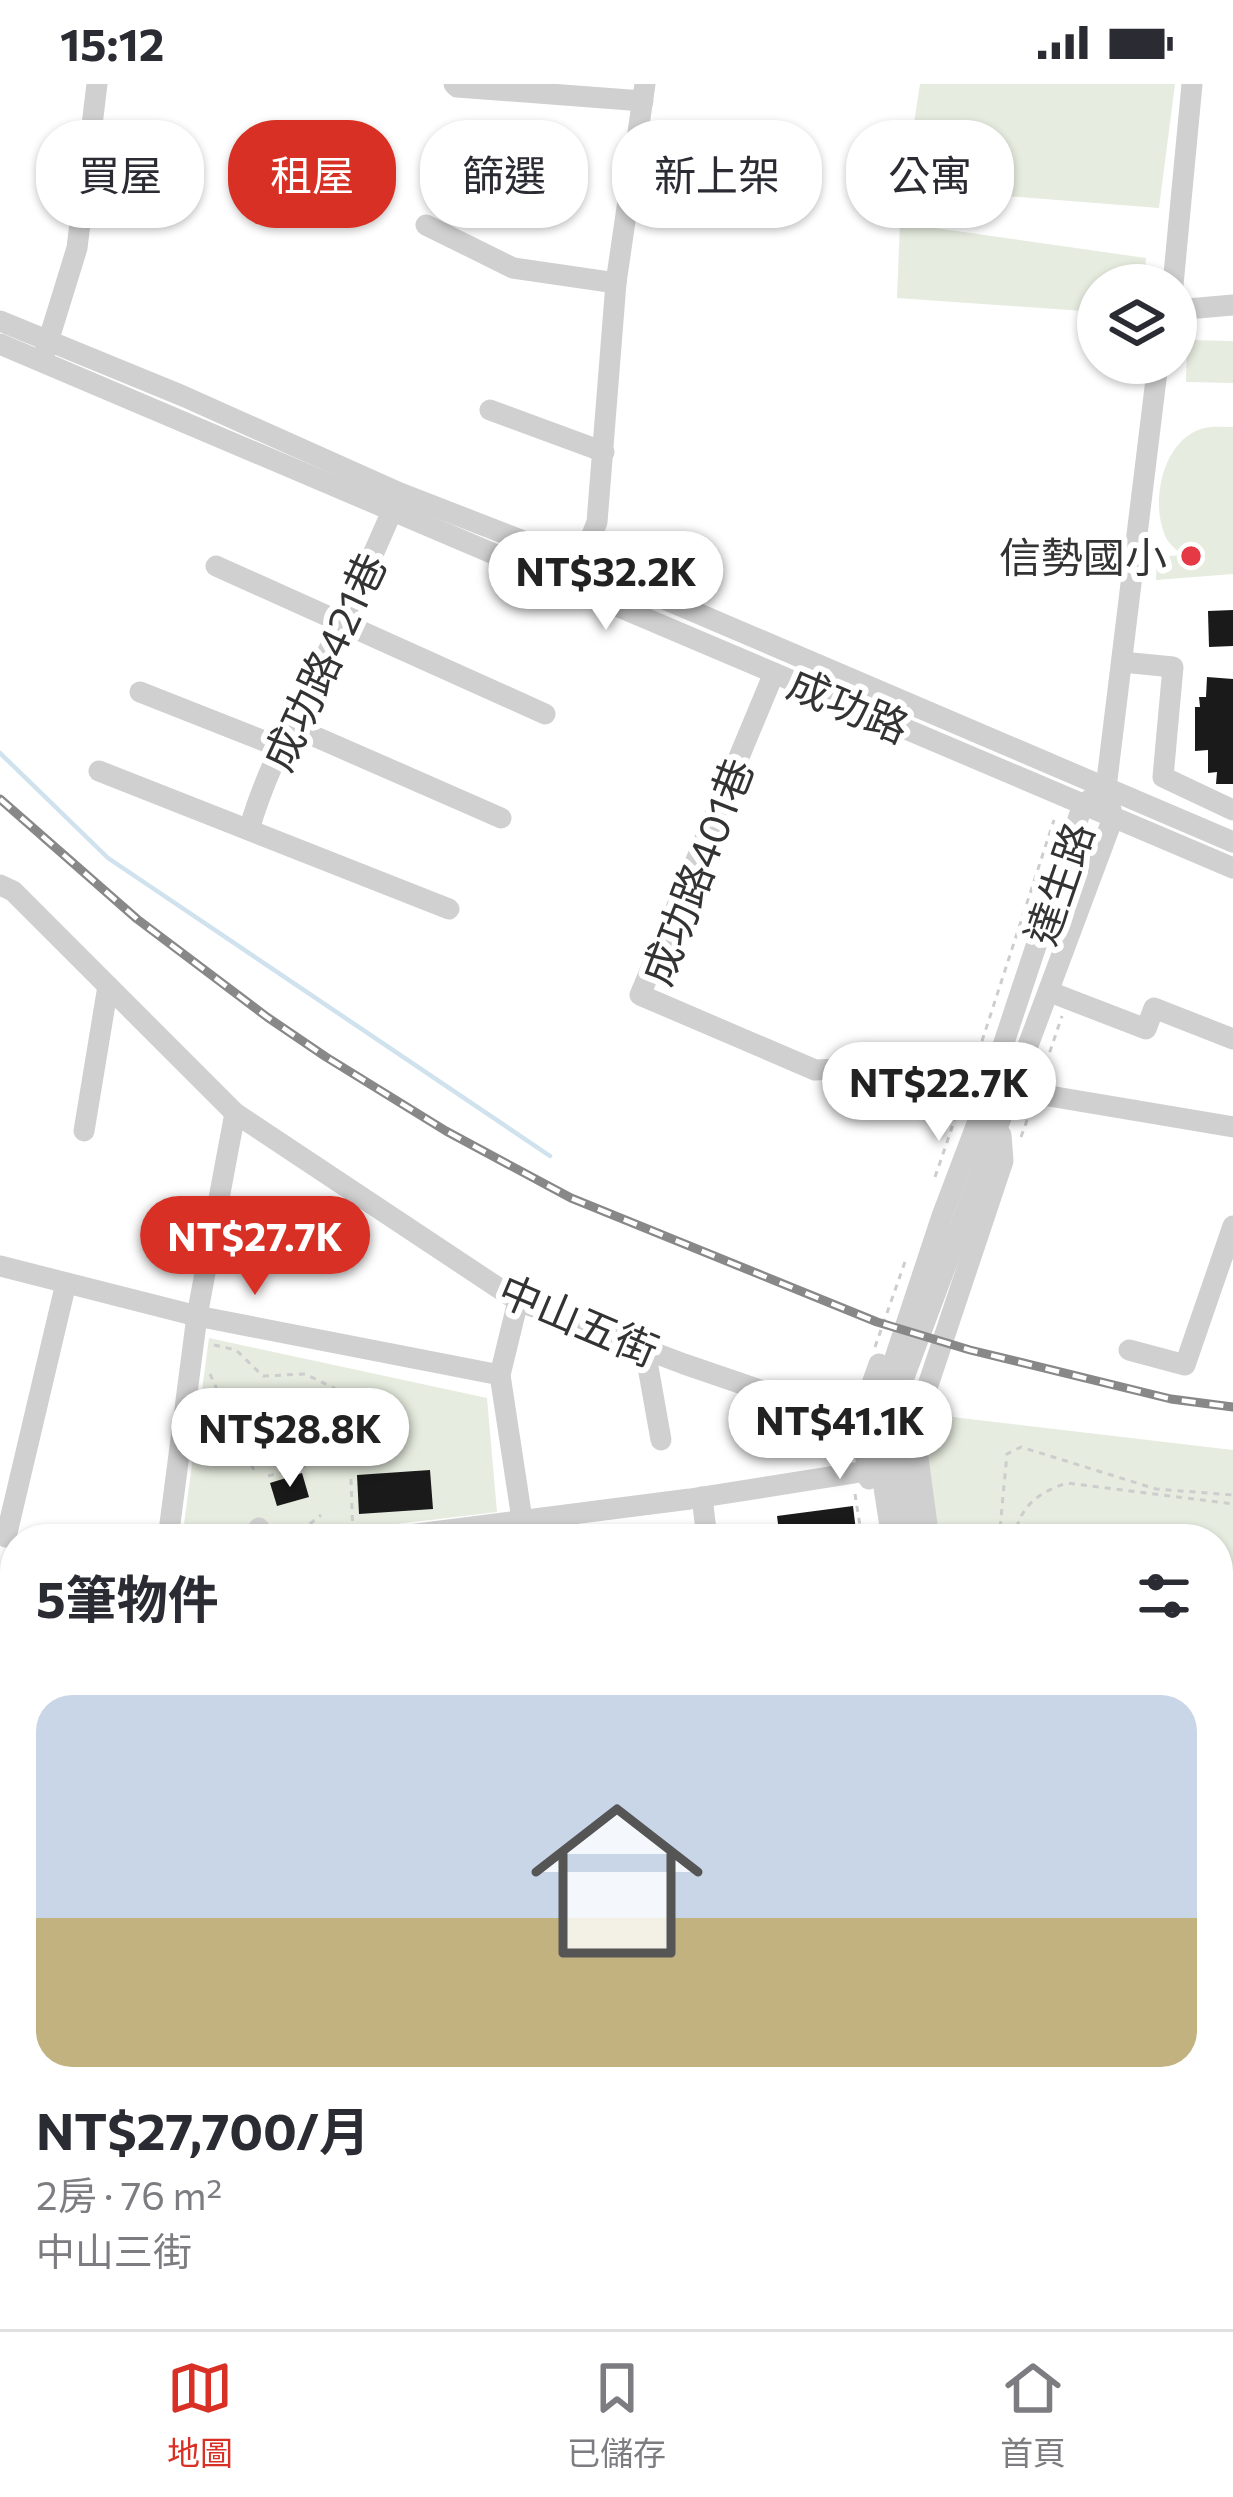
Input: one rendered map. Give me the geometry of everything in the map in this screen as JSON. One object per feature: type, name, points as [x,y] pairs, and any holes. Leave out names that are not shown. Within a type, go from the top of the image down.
[{"type":"street","points":[[46,351],[77,248],[97,84]]},
{"type":"street","points":[[454,84],[457,88],[644,92],[616,283],[596,522],[572,587]]},
{"type":"street","points":[[1175,264],[1192,84]]},
{"type":"street","points":[[432,228],[513,268],[616,283]]},
{"type":"street","points":[[1197,308],[1233,305]]},
{"type":"street","name":"成功路","points":[[0,321],[46,351]]},
{"type":"street","name":"成功路","points":[[0,344],[46,351],[183,396],[572,587],[773,673],[812,676],[1106,788],[1233,842]]},
{"type":"street","points":[[1106,788],[1155,384]]},
{"type":"street","points":[[490,410],[604,452]]},
{"type":"street","name":"成功路","points":[[396,502],[580,563],[1083,805],[1231,862]]},
{"type":"street","name":"成功路421巷","points":[[249,830],[291,726],[396,502]]},
{"type":"street","points":[[216,566],[545,714]]},
{"type":"street","points":[[1121,662],[1173,667],[1163,777],[1233,810]]},
{"type":"street","name":"成功路401巷","points":[[773,673],[640,995],[815,1070],[998,1062]]},
{"type":"street","points":[[140,692],[282,748]]},
{"type":"street","points":[[291,726],[501,818]]},
{"type":"street","points":[[99,771],[448,909]]},
{"type":"street","name":"達生路","points":[[890,1524],[880,1462],[884,1388],[942,1216],[989,1123],[1014,1090],[1113,818],[1106,788],[1083,805],[998,1062],[989,1123],[900,1388],[896,1428],[908,1524]]},
{"type":"street","name":"中山五街","points":[[0,885],[14,891],[235,1113],[518,1301],[845,1419],[860,1418]]},
{"type":"street","points":[[84,1131],[108,986]]},
{"type":"street","points":[[1050,992],[1146,1029],[1154,1008],[1233,1039]]},
{"type":"street","points":[[1014,1090],[1233,1126]]},
{"type":"street","points":[[170,1524],[197,1316],[235,1113]]},
{"type":"street","points":[[874,1524],[861,1479],[860,1418],[961,1127],[989,1123],[1004,1161],[916,1418],[927,1524]]},
{"type":"street","points":[[1129,1350],[1185,1365],[1233,1226]]},
{"type":"street","points":[[0,1266],[197,1316],[500,1375]]},
{"type":"street","points":[[10,1524],[66,1282]]},
{"type":"street","points":[[518,1301],[500,1375],[523,1524]]},
{"type":"street","points":[[645,1350],[661,1440]]},
{"type":"street","points":[[552,1524],[702,1497],[861,1479]]},
{"type":"street","points":[[702,1497],[705,1524]]},
{"type":"path","points":[[935,1176],[1054,820]]},
{"type":"path","points":[[871,1357],[911,1244]]},
{"type":"path","points":[[207,1343],[236,1350],[263,1376],[305,1374],[342,1392],[357,1409]]},
{"type":"path","points":[[204,1361],[216,1387],[220,1420],[236,1436],[255,1472]]},
{"type":"path","points":[[195,1421],[220,1420]]},
{"type":"path","points":[[1000,1524],[1006,1454],[1022,1447],[1155,1491],[1233,1504]]},
{"type":"path","points":[[268,1476],[305,1466]]},
{"type":"path","points":[[351,1479],[352,1524]]},
{"type":"path","points":[[861,1479],[862,1524]]},
{"type":"path","points":[[1016,1524],[1030,1504],[1066,1483],[1233,1495]]},
{"type":"path","points":[[310,1524],[321,1515]]},
{"type":"shaded area","points":[[920,84],[1175,84],[1159,208],[1014,197],[1014,120],[914,120]]},
{"type":"shaded area","points":[[900,228],[935,228],[1146,258],[1146,264],[1077,264],[1077,311],[897,298]]},
{"type":"shaded area","points":[[1197,340],[1233,341],[1233,383],[1197,382]]},
{"type":"shaded area","points":[[1207,427],[1233,427],[1233,574],[1156,580],[1157,557],[1182,555],[1167,540],[1160,519],[1160,488],[1170,457],[1190,434]]},
{"type":"shaded area","points":[[209,1338],[487,1398],[497,1512],[397,1524],[184,1524]]},
{"type":"shaded area","points":[[927,1414],[1233,1450],[1233,1524],[933,1524],[923,1448]]},
{"type":"building","points":[[1233,610],[1233,646],[1209,647],[1208,611]]},
{"type":"building","points":[[1207,677],[1233,679],[1233,784],[1216,784],[1217,772],[1208,773],[1208,750],[1195,751],[1195,707],[1200,707],[1199,697],[1206,697]]},
{"type":"building","points":[[430,1470],[433,1509],[359,1514],[357,1475]]},
{"type":"building","points":[[302,1473],[309,1497],[277,1506],[270,1483]]},
{"type":"building","points":[[853,1506],[855,1524],[778,1524],[777,1516]]},
{"type":"waterway","points":[[0,753],[108,858],[550,1156]]},
{"type":"railway","points":[[0,799],[137,919],[267,1017],[446,1131],[571,1198],[877,1322],[1171,1399],[1233,1407]]},
{"type":"place","name":"信勢國小","points":[[1191,556]]}]
